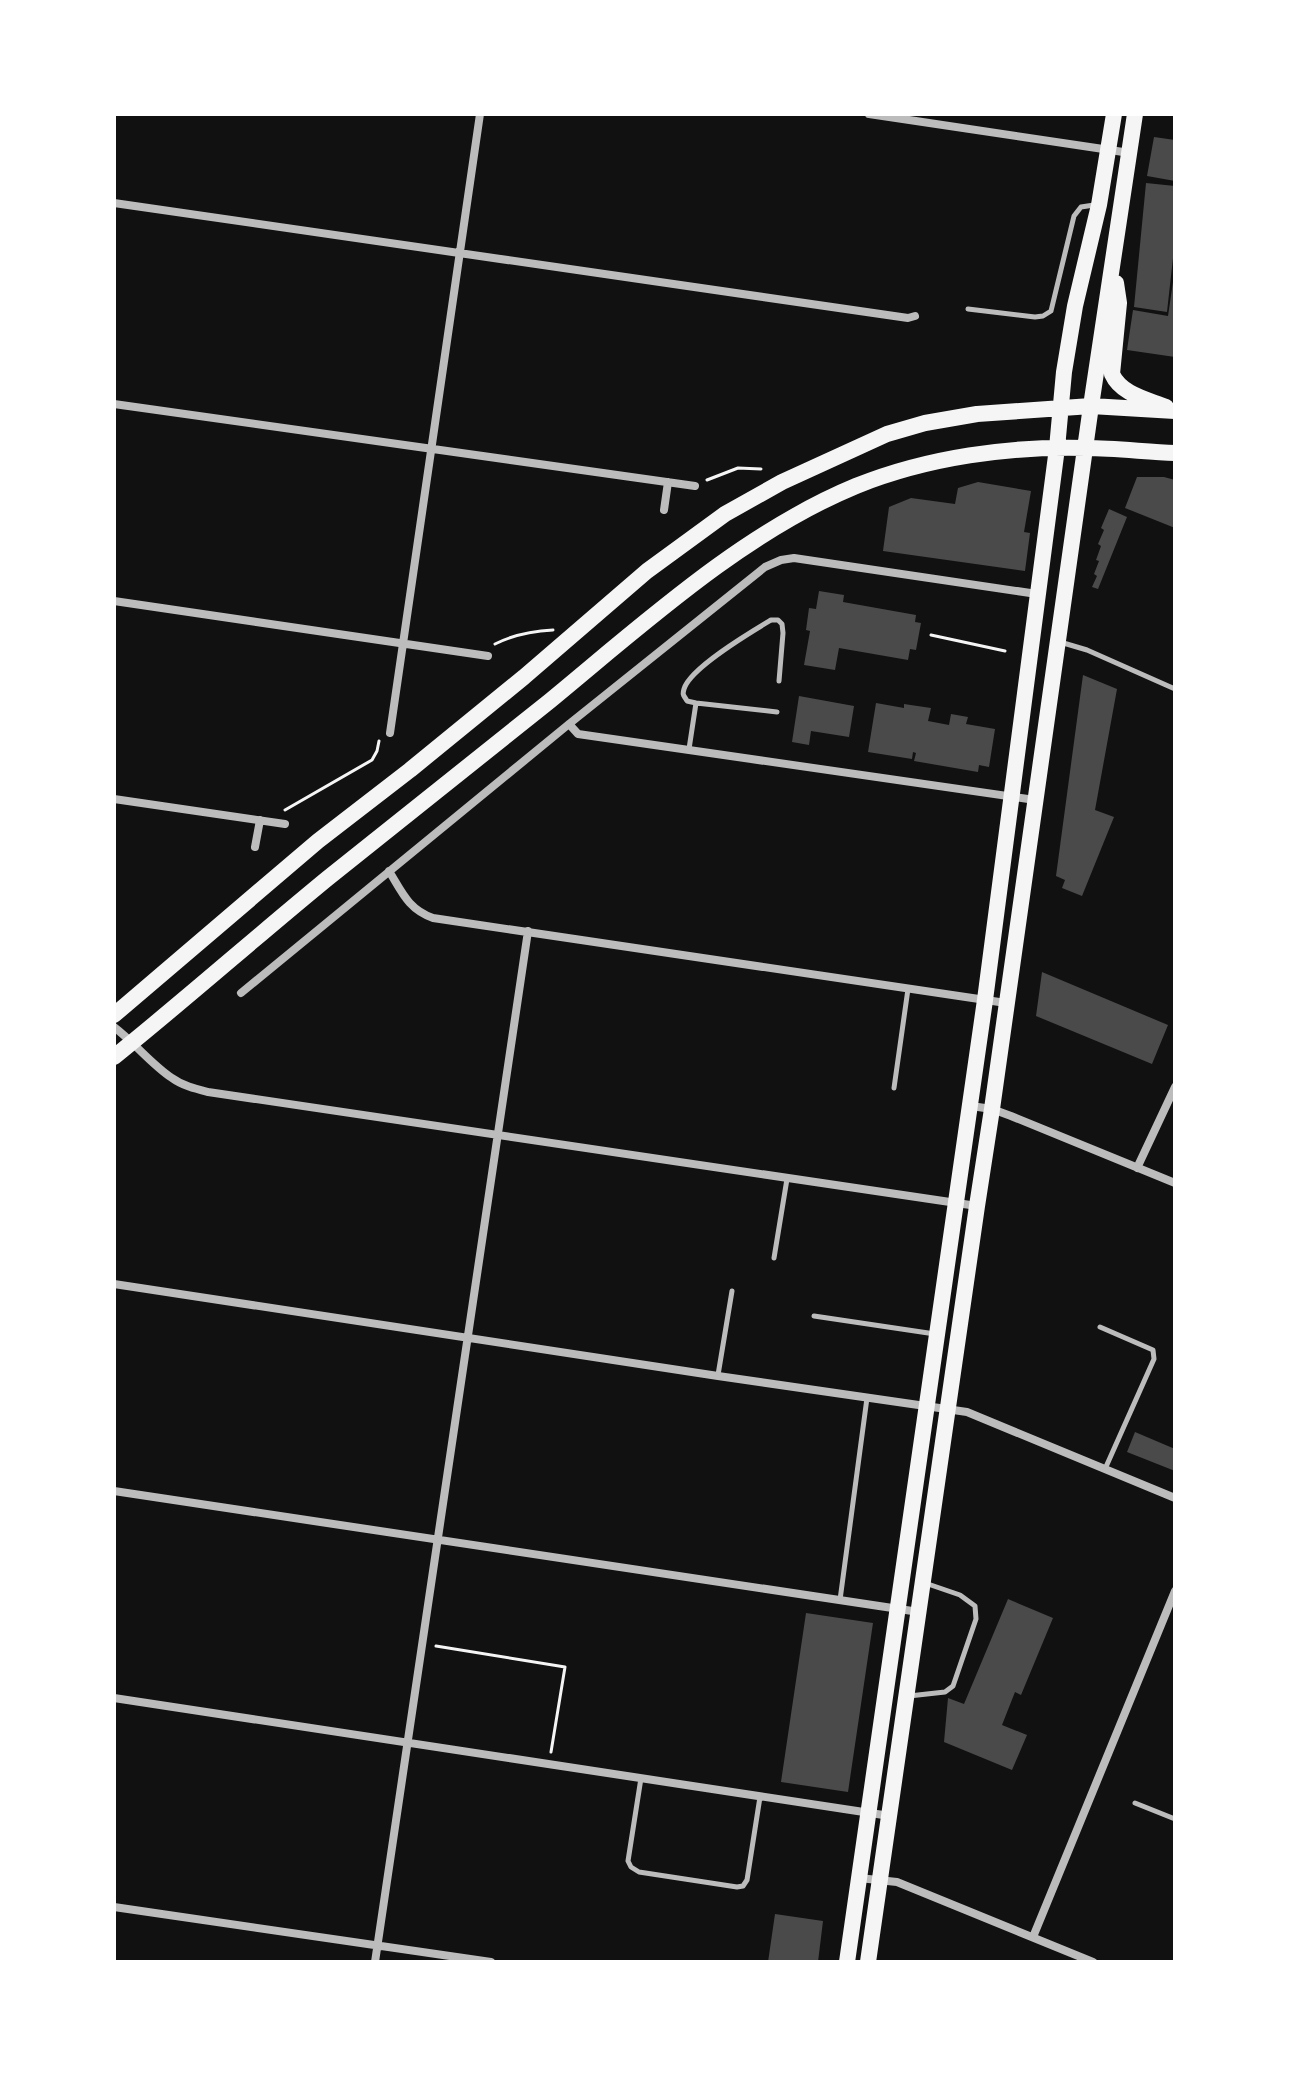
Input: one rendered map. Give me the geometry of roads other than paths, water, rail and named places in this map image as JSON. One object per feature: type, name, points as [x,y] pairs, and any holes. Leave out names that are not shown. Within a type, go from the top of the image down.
[{"type":"main road","points":[[847,1962],[985,1000],[1057,448],[1064,372],[1075,306],[1099,205],[1114,114]]},
{"type":"main road","points":[[868,1962],[1135,114]]},
{"type":"main road","points":[[1113,262],[1119,303],[1112,374],[1124,390],[1175,411]]},
{"type":"main road","points":[[114,1015],[305,853],[524,677],[647,571],[725,514],[782,482],[887,434],[925,423],[977,414],[1091,406],[1175,411]]},
{"type":"main road","points":[[114,1057],[327,879],[681,594],[808,509],[857,486],[947,459],[1022,449],[1057,448],[1175,453]]},
{"type":"street","points":[[390,733],[480,114]]},
{"type":"street","points":[[869,114],[1130,153]]},
{"type":"street","points":[[114,203],[908,318],[915,316]]},
{"type":"street","points":[[114,404],[668,482],[696,482]]},
{"type":"street","points":[[664,510],[668,482]]},
{"type":"street","points":[[241,993],[765,567],[794,558],[1037,594]]},
{"type":"street","points":[[114,601],[488,656]]},
{"type":"street","points":[[569,724],[578,734],[1036,800]]},
{"type":"street","points":[[114,799],[285,824]]},
{"type":"street","points":[[255,847],[260,820]]},
{"type":"street","points":[[389,871],[412,906],[420,914],[433,918],[1006,1003]]},
{"type":"street","points":[[375,1962],[528,931]]},
{"type":"street","points":[[114,1027],[172,1079],[196,1089],[977,1206]]},
{"type":"street","points":[[1137,1168],[1175,1087]]},
{"type":"street","points":[[968,1105],[992,1109],[1175,1183]]},
{"type":"street","points":[[114,1284],[967,1412],[1175,1498]]},
{"type":"street","points":[[114,1491],[920,1612]]},
{"type":"street","points":[[1033,1937],[1175,1591]]},
{"type":"street","points":[[114,1698],[890,1816]]},
{"type":"street","points":[[859,1878],[897,1882],[1093,1962]]},
{"type":"street","points":[[114,1907],[491,1962]]},
{"type":"lane","points":[[968,309],[1035,317],[1051,311],[1074,216],[1081,207],[1099,205]]},
{"type":"lane","points":[[777,712],[696,703],[687,701],[684,696],[688,681],[698,671],[771,620],[782,624],[779,681]]},
{"type":"lane","points":[[1059,641],[1175,689]]},
{"type":"lane","points":[[689,749],[696,703]]},
{"type":"lane","points":[[894,1088],[908,989]]},
{"type":"lane","points":[[774,1258],[788,1178]]},
{"type":"lane","points":[[718,1376],[732,1291]]},
{"type":"lane","points":[[814,1316],[936,1334]]},
{"type":"lane","points":[[1100,1327],[1153,1350],[1154,1359],[1105,1469]]},
{"type":"lane","points":[[840,1600],[867,1398]]},
{"type":"lane","points":[[908,1696],[945,1692],[953,1686],[976,1619],[975,1606],[967,1599],[924,1583]]},
{"type":"lane","points":[[641,1778],[628,1861],[631,1867],[639,1872],[737,1887],[743,1886],[747,1880],[760,1796]]},
{"type":"lane","points":[[1135,1803],[1175,1819]]}]
